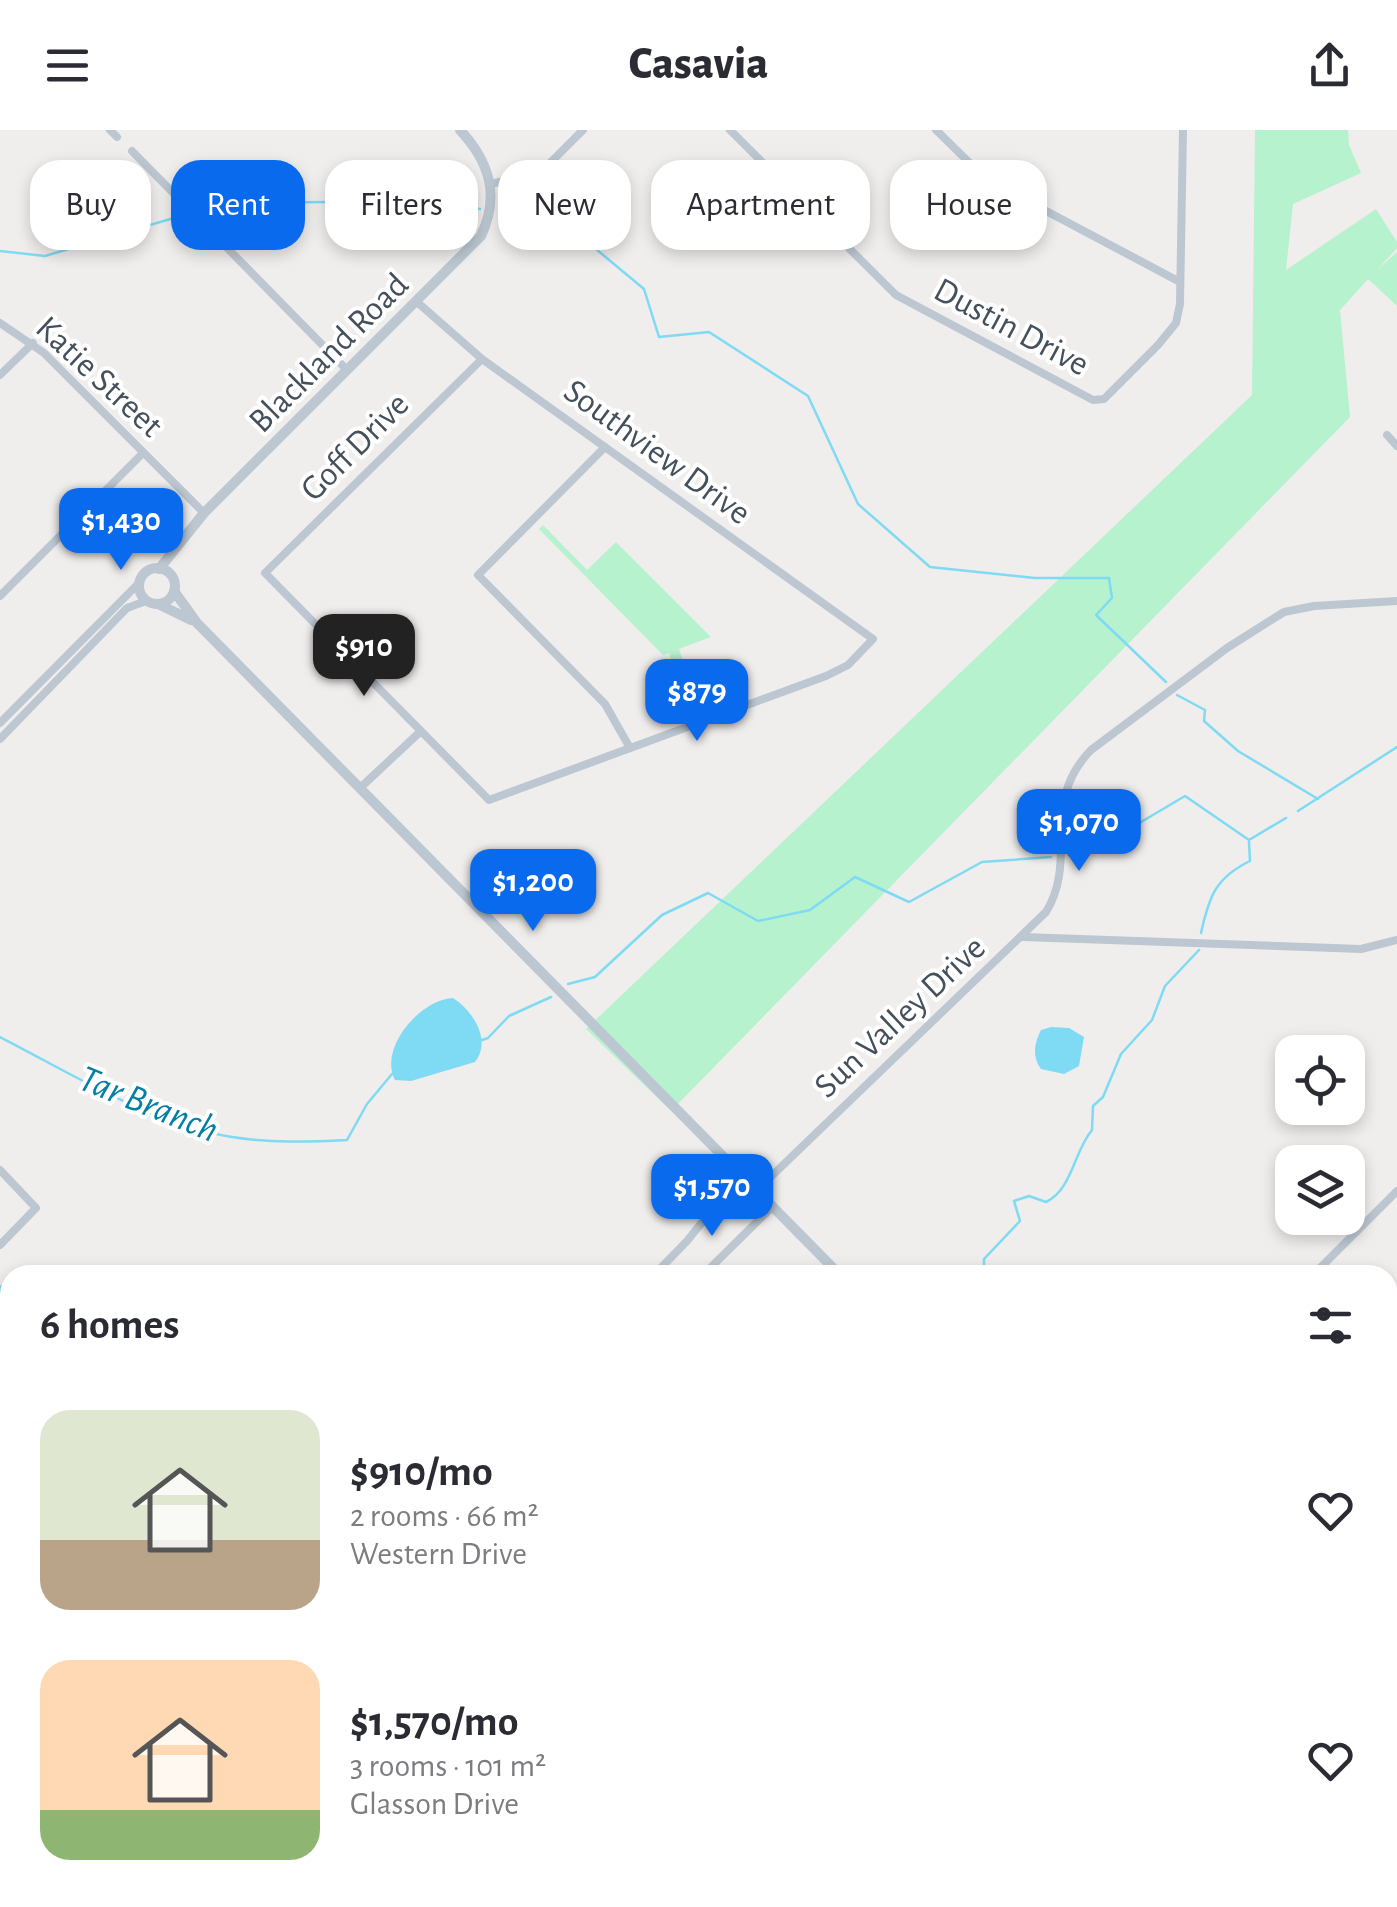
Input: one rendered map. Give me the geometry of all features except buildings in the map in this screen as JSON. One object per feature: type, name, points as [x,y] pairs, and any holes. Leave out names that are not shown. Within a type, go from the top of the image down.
[{"type":"street","points":[[460,130],[478,151],[491,184],[530,178],[541,172],[583,130]]},
{"type":"street","name":"Dustin Drive","points":[[730,130],[896,295],[1097,400],[1104,399],[1119,385],[1176,323],[1180,282]]},
{"type":"street","points":[[936,130],[986,179],[1180,282],[1183,130]]},
{"type":"street","points":[[132,152],[347,370]]},
{"type":"street","name":"Blackland Road","points":[[159,569],[204,513],[480,236],[489,216],[491,184]]},
{"type":"street","name":"Southview Drive","points":[[418,302],[482,359],[873,639],[848,665],[826,676],[630,748]]},
{"type":"street","name":"Katie Street","points":[[0,323],[33,342],[204,513]]},
{"type":"street","points":[[0,375],[33,342]]},
{"type":"street","name":"Goff Drive","points":[[421,731],[265,573],[482,359]]},
{"type":"street","points":[[1387,435],[1397,446]]},
{"type":"street","points":[[360,788],[421,731],[489,800],[630,748],[605,704],[478,575],[605,447]]},
{"type":"street","points":[[0,596],[144,454]]},
{"type":"street","name":"Blackland Road","points":[[173,585],[177,550]]},
{"type":"street","points":[[0,723],[145,573],[159,569],[196,622],[830,1265]]},
{"type":"street","points":[[139,583],[140,594],[152,603],[196,622]]},
{"type":"street","points":[[0,740],[127,608],[170,598],[173,585]]},
{"type":"street","name":"Sun Valley Drive","points":[[756,1191],[1022,937],[1058,893],[1059,830],[1066,792],[1074,771],[1091,750],[1241,638],[1284,612],[1397,601]]},
{"type":"street","points":[[1022,937],[1361,950],[1397,940]]},
{"type":"street","points":[[0,1170],[36,1208],[0,1245]]},
{"type":"street","points":[[664,1265],[688,1241],[740,1174]]},
{"type":"street","points":[[1324,1265],[1397,1192]]},
{"type":"street","points":[[714,1265],[772,1206]]},
{"type":"green space","points":[[1255,130],[1348,130],[1349,145],[1361,173],[1293,204],[1286,270],[1376,209],[1397,242],[1397,248],[1378,269],[1397,252],[1397,306],[1368,279],[1340,310],[1350,417],[671,1111],[586,1029],[1252,395]]},
{"type":"green space","points":[[543,525],[587,570],[616,542],[711,637],[679,649],[702,712],[692,716],[669,653],[663,655],[539,529]]},
{"type":"water","points":[[453,998],[478,1027],[482,1045],[475,1062],[411,1081],[395,1080],[392,1054],[406,1027],[428,1007]]},
{"type":"water","points":[[1069,1028],[1084,1037],[1079,1066],[1064,1074],[1041,1069],[1036,1060],[1041,1030]]},
{"type":"waterway","points":[[305,202],[426,201],[480,209]]},
{"type":"waterway","points":[[0,251],[45,256],[171,219]]},
{"type":"waterway","points":[[597,250],[644,289],[659,337],[709,332],[808,396],[858,504],[930,567],[1035,578],[1109,578],[1112,598],[1096,615],[1166,682]]},
{"type":"waterway","points":[[1177,695],[1205,710],[1204,721],[1238,751],[1318,799]]},
{"type":"waterway","name":"Tar Branch","points":[[1298,811],[1397,747]]},
{"type":"waterway","name":"Tar Branch","points":[[1069,855],[1092,851],[1185,796],[1249,840],[1286,818]]},
{"type":"waterway","points":[[1201,933],[1215,890],[1229,874],[1250,861],[1249,842]]},
{"type":"waterway","name":"Tar Branch","points":[[568,984],[595,977],[662,915],[708,893],[758,921],[810,910],[855,877],[909,902],[982,862],[1051,857]]},
{"type":"waterway","points":[[984,1265],[984,1259],[1020,1221],[1014,1201],[1029,1196],[1046,1202],[1062,1189],[1092,1130],[1093,1106],[1103,1097],[1121,1054],[1152,1020],[1165,986],[1199,950]]},
{"type":"waterway","name":"Tar Branch","points":[[479,1041],[488,1038],[509,1016],[551,997]]},
{"type":"waterway","name":"Tar Branch","points":[[0,1037],[172,1121],[232,1137],[261,1140],[347,1140],[367,1104],[392,1074]]}]
